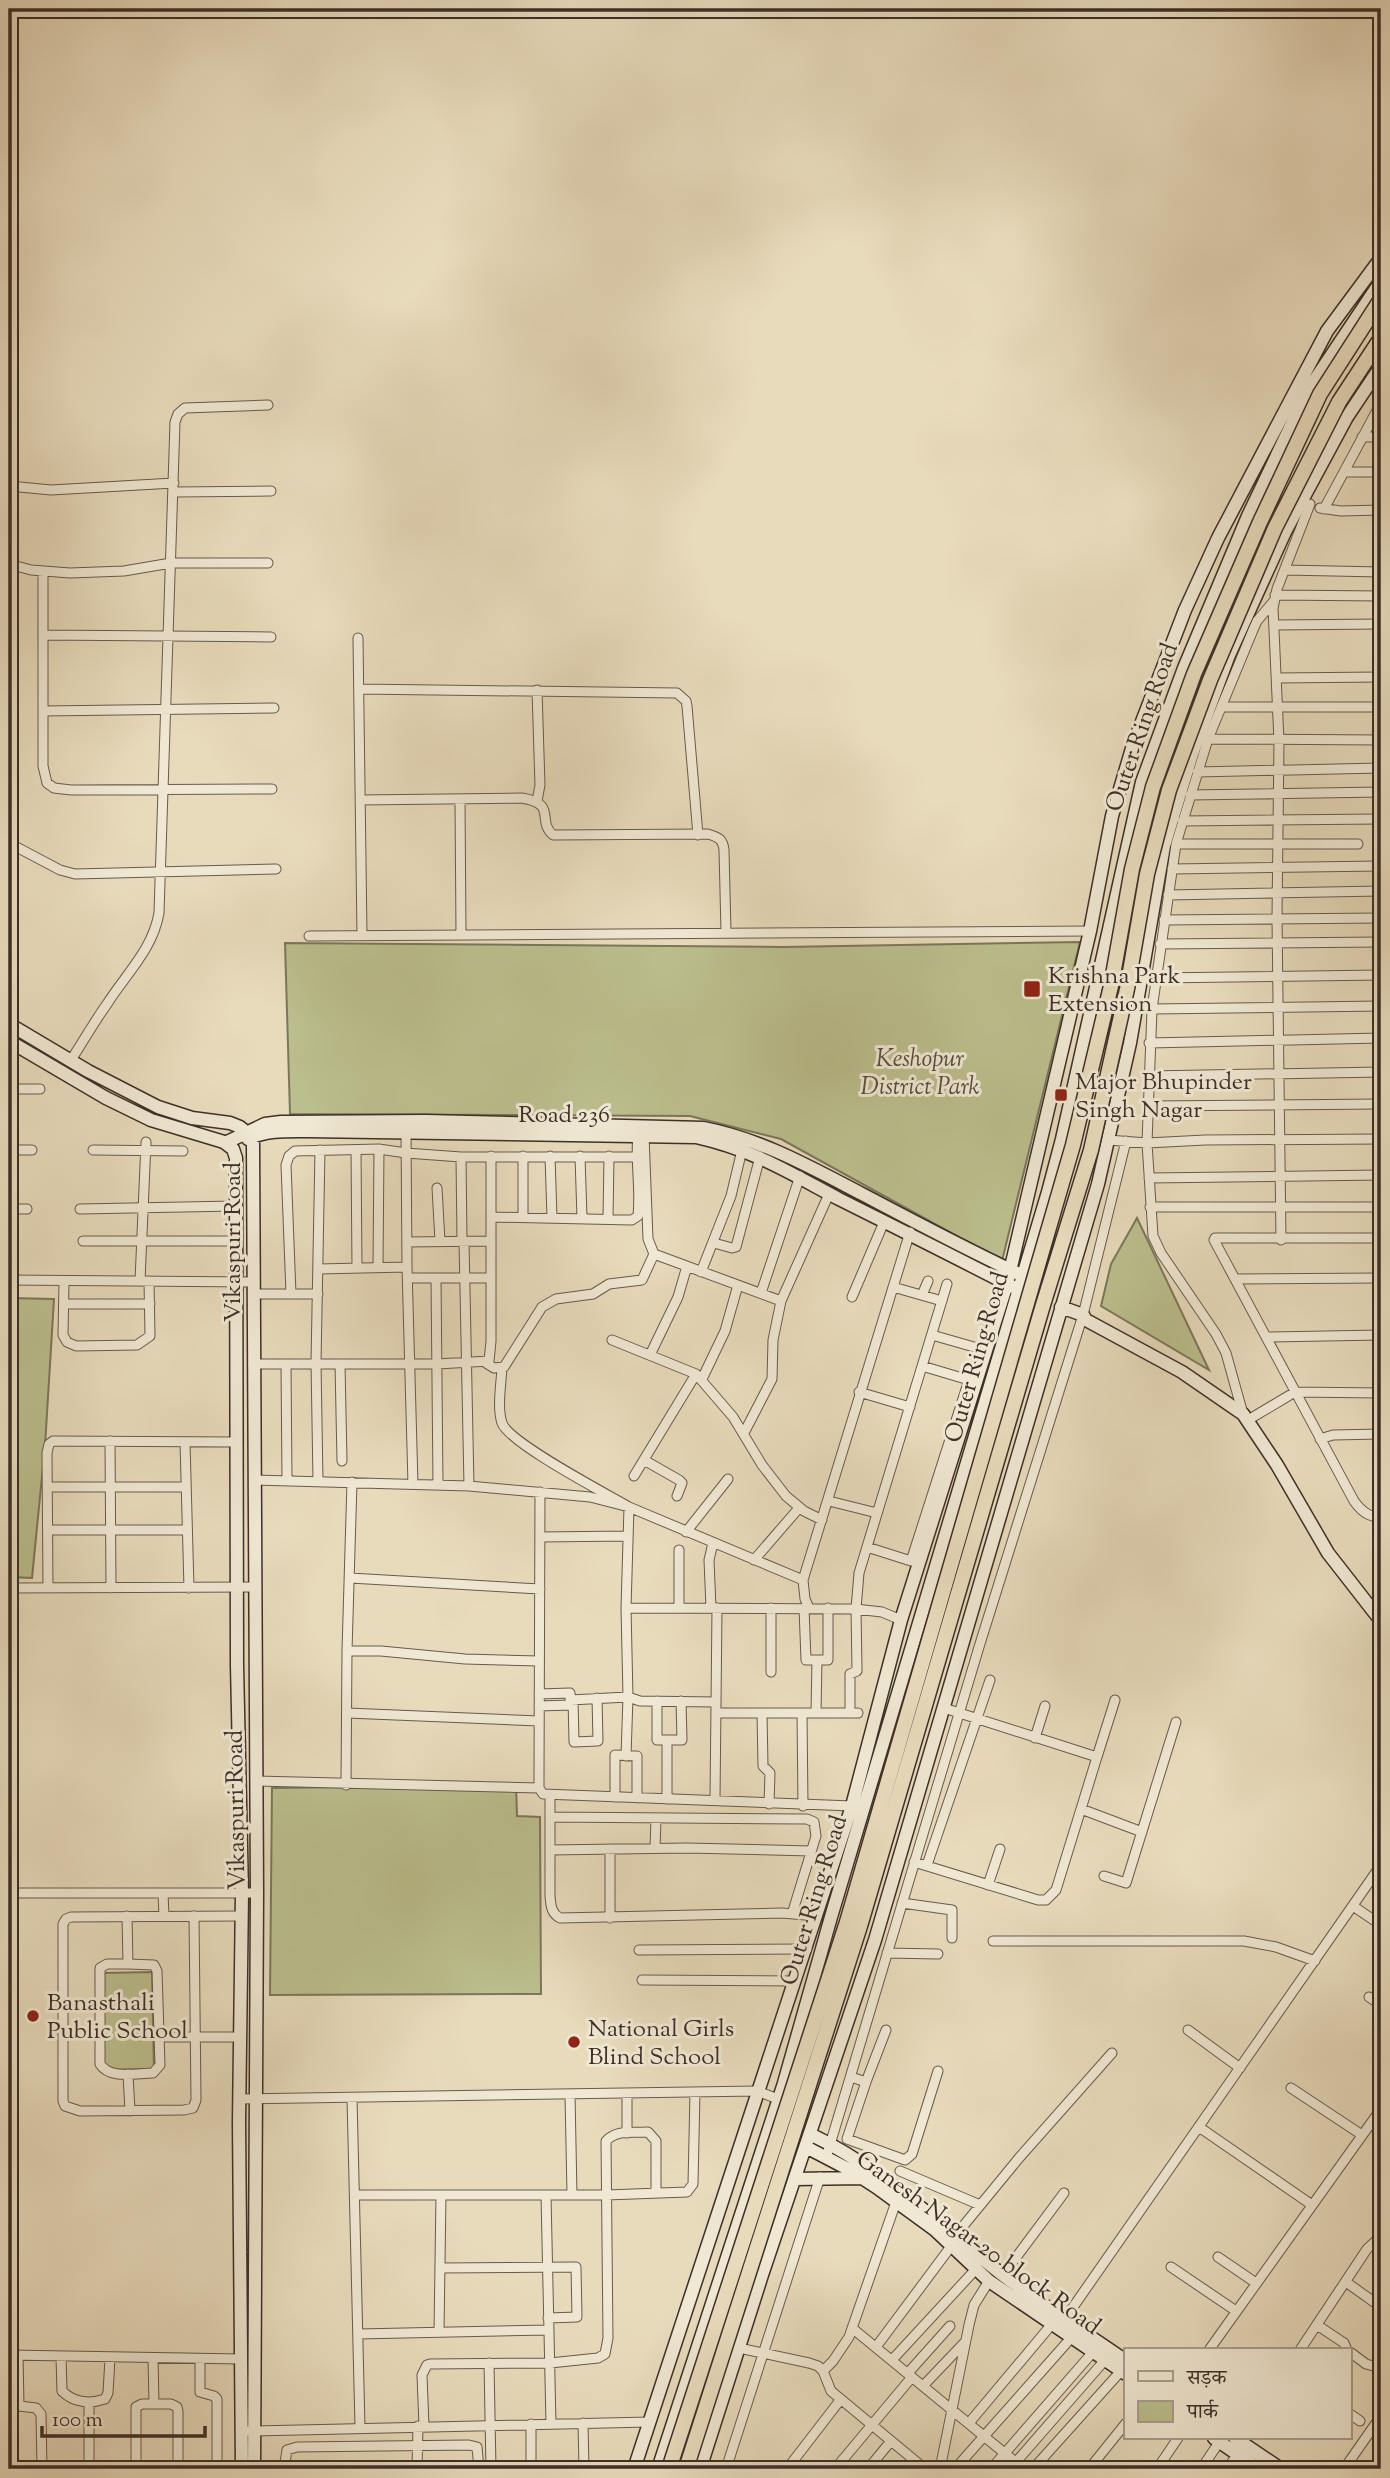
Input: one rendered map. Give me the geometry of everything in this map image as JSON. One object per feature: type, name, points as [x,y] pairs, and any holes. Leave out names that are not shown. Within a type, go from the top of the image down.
[{"type":"main road","name":"Outer Ring Road","points":[[669,2469],[847,1923],[1073,1145],[1111,986],[1132,869],[1153,787],[1194,674],[1259,522],[1320,394],[1381,299]]},
{"type":"main road","name":"Outer Ring Road","points":[[686,2469],[860,1926],[1091,1150],[1127,989],[1147,874],[1169,790],[1210,680],[1275,528],[1339,402],[1381,338]]},
{"type":"street","points":[[634,2469],[757,2091],[807,1949],[852,1806],[901,1620],[1013,1287],[1010,1269],[1090,931],[1112,816],[1129,757],[1185,610],[1224,526],[1327,331],[1381,258]]},
{"type":"street","name":"Outer Ring Road","points":[[658,2469],[784,2082],[831,1917],[981,1422],[1013,1287],[1023,1276],[1042,1212],[1062,1139],[1142,782],[1184,668],[1248,516],[1308,390],[1381,281]]},
{"type":"street","points":[[1351,326],[1381,347]]},
{"type":"street","points":[[700,2469],[875,1940],[1085,1226],[1108,1140],[1137,1007],[1164,846],[1192,754],[1229,656],[1347,417],[1381,366]]},
{"type":"street","points":[[1324,509],[1381,403]]},
{"type":"street","points":[[71,1060],[107,1003],[150,944],[159,913],[177,414],[185,408],[268,405]]},
{"type":"street","points":[[1362,437],[1381,438]]},
{"type":"street","points":[[1344,472],[1381,472]]},
{"type":"street","points":[[9,486],[51,490],[174,487],[271,491]]},
{"type":"street","points":[[1306,502],[1324,509],[1381,510]]},
{"type":"street","points":[[1281,1240],[1277,919],[1279,741],[1274,625],[1275,598],[1306,502]]},
{"type":"street","points":[[9,564],[43,571],[104,572],[171,563],[268,564]]},
{"type":"street","points":[[1284,569],[1381,572]]},
{"type":"street","points":[[43,571],[43,766],[47,783],[54,788],[272,789]]},
{"type":"street","points":[[1275,598],[1381,596]]},
{"type":"street","points":[[1275,598],[1257,621],[1208,739],[1182,821],[1171,869],[1155,978],[1149,1043],[1147,1143],[1153,1236],[1161,1253],[1226,1353],[1245,1417],[1278,1465],[1328,1553],[1376,1608],[1381,1621]]},
{"type":"street","points":[[1274,625],[1381,624]]},
{"type":"street","points":[[43,635],[271,637]]},
{"type":"street","points":[[358,638],[362,935]]},
{"type":"street","points":[[1277,678],[1381,677]]},
{"type":"street","points":[[359,689],[670,691],[682,696],[687,706],[698,835]]},
{"type":"street","points":[[537,690],[540,785],[537,801]]},
{"type":"street","points":[[1221,707],[1381,707]]},
{"type":"street","points":[[43,711],[274,708]]},
{"type":"street","points":[[1208,739],[1381,740]]},
{"type":"street","points":[[1197,772],[1381,768]]},
{"type":"street","points":[[1190,795],[1381,792]]},
{"type":"street","points":[[360,800],[522,798],[537,801],[545,810],[548,831],[553,835],[717,836],[723,844],[726,932]]},
{"type":"street","points":[[460,799],[461,934]]},
{"type":"street","points":[[1182,821],[1381,819]]},
{"type":"street","points":[[9,843],[60,870],[75,874],[276,869]]},
{"type":"street","points":[[1176,844],[1358,844]]},
{"type":"street","points":[[1171,869],[1381,866]]},
{"type":"street","points":[[1168,895],[1381,891]]},
{"type":"street","points":[[1164,920],[1381,918]]},
{"type":"street","points":[[309,936],[1090,931]]},
{"type":"street","points":[[1160,944],[1381,942]]},
{"type":"street","points":[[1155,978],[1381,975]]},
{"type":"street","points":[[1137,1007],[1381,1006]]},
{"type":"street","points":[[9,1024],[158,1107],[192,1118],[230,1123],[251,1139],[265,1124],[281,1122],[674,1125],[703,1128],[745,1138],[803,1170],[914,1221],[1023,1276]]},
{"type":"street","points":[[1149,1043],[1381,1038]]},
{"type":"street","points":[[9,1041],[106,1098],[151,1120],[231,1150]]},
{"type":"street","points":[[1148,1076],[1381,1072]]},
{"type":"street","points":[[9,1089],[40,1089]]},
{"type":"street","points":[[1148,1106],[1381,1104]]},
{"type":"street","name":"Road 236","points":[[231,1150],[251,1139],[289,1131],[696,1137],[803,1170],[829,1194],[1013,1287]]},
{"type":"street","points":[[406,1132],[413,1484]]},
{"type":"street","points":[[491,1217],[632,1220],[638,1216],[640,1199],[636,1157],[641,1135]]},
{"type":"street","points":[[641,1135],[648,1239],[654,1254],[642,1280],[608,1284],[593,1294],[556,1299],[542,1307],[513,1356],[502,1368],[501,1420],[505,1430],[531,1450],[628,1507],[803,1580]]},
{"type":"street","name":"Vikaspuri Road","points":[[246,2468],[256,2099],[257,1893],[251,1139]]},
{"type":"street","points":[[1108,1140],[1147,1143],[1381,1139]]},
{"type":"street","points":[[826,2158],[959,1713],[1083,1319],[1126,1141]]},
{"type":"street","points":[[93,1150],[145,1146],[183,1151]]},
{"type":"street","points":[[64,1281],[63,1335],[66,1342],[76,1346],[137,1345],[150,1336],[150,1304],[145,1281],[142,1240],[145,1146]]},
{"type":"street","points":[[291,1294],[286,1165],[289,1156],[295,1151],[379,1149],[461,1157],[636,1157]]},
{"type":"street","points":[[378,1266],[379,1149]]},
{"type":"street","points":[[9,1150],[32,1150]]},
{"type":"street","name":"Vikaspuri Road","points":[[231,1150],[235,1206],[242,1893],[239,2099],[241,2359],[248,2431]]},
{"type":"street","points":[[318,1481],[316,1363],[320,1150]]},
{"type":"street","points":[[356,1150],[357,1268]]},
{"type":"street","points":[[701,1272],[731,1196],[742,1150]]},
{"type":"street","points":[[486,1363],[491,1357],[491,1156]]},
{"type":"street","points":[[523,1156],[523,1217]]},
{"type":"street","points":[[550,1156],[552,1217]]},
{"type":"street","points":[[580,1156],[582,1218]]},
{"type":"street","points":[[608,1219],[609,1156]]},
{"type":"street","points":[[461,1157],[469,1486]]},
{"type":"street","points":[[714,1243],[736,1247],[760,1157]]},
{"type":"street","points":[[761,1293],[803,1170]]},
{"type":"street","points":[[1149,1178],[1381,1175]]},
{"type":"street","points":[[437,1188],[440,1241]]},
{"type":"street","points":[[744,1433],[772,1379],[773,1340],[781,1301],[829,1194]]},
{"type":"street","points":[[80,1209],[235,1206]]},
{"type":"street","points":[[1150,1207],[1381,1207]]},
{"type":"street","points":[[9,1209],[27,1209]]},
{"type":"street","points":[[1042,1212],[1085,1226]]},
{"type":"street","points":[[852,1297],[882,1221]]},
{"type":"street","points":[[828,1608],[828,1660],[806,1660],[807,1608],[803,1580],[914,1221]]},
{"type":"street","points":[[1381,1238],[1215,1238],[1215,1244],[1360,1509],[1370,1516],[1381,1518]]},
{"type":"street","points":[[83,1241],[235,1241]]},
{"type":"street","points":[[407,1242],[491,1241]]},
{"type":"street","points":[[654,1254],[781,1301]]},
{"type":"street","points":[[650,1355],[678,1297],[687,1266]]},
{"type":"street","points":[[318,1269],[407,1267]]},
{"type":"street","points":[[408,1278],[491,1278]]},
{"type":"street","points":[[436,1278],[438,1485]]},
{"type":"street","points":[[1235,1279],[1381,1278]]},
{"type":"street","points":[[9,1280],[235,1282],[291,1294],[318,1294]]},
{"type":"street","points":[[922,1295],[928,1281]]},
{"type":"street","points":[[716,1713],[854,1713],[850,1674],[857,1671],[856,1609],[859,1573],[947,1284]]},
{"type":"street","points":[[634,1476],[699,1377],[725,1331],[738,1285]]},
{"type":"street","points":[[893,1287],[942,1301]]},
{"type":"street","points":[[64,1304],[150,1304]]},
{"type":"street","points":[[1060,1311],[1083,1319],[1182,1372],[1245,1417]]},
{"type":"street","points":[[932,1335],[974,1347]]},
{"type":"street","points":[[1266,1337],[1381,1335]]},
{"type":"street","points":[[612,1340],[699,1377],[744,1433],[761,1465],[799,1508],[822,1520]]},
{"type":"street","points":[[253,1364],[486,1363],[494,1368],[502,1368]]},
{"type":"street","points":[[286,1364],[287,1481]]},
{"type":"street","points":[[340,1364],[342,1461]]},
{"type":"street","points":[[867,1547],[911,1561],[969,1380],[922,1366]]},
{"type":"street","points":[[859,1392],[910,1407]]},
{"type":"street","points":[[1245,1417],[1295,1392],[1381,1393]]},
{"type":"street","points":[[981,1422],[1023,1436]]},
{"type":"street","points":[[1320,1439],[1333,1435],[1381,1434]]},
{"type":"street","points":[[48,1588],[49,1444],[53,1441],[236,1442]]},
{"type":"street","points":[[110,1441],[111,1588]]},
{"type":"street","points":[[185,1442],[189,1587]]},
{"type":"street","points":[[644,1460],[680,1480],[682,1483],[677,1496]]},
{"type":"street","points":[[686,1532],[728,1479]]},
{"type":"street","points":[[254,1480],[469,1486],[590,1497],[628,1507]]},
{"type":"street","points":[[346,1785],[352,1482]]},
{"type":"street","points":[[48,1487],[186,1487]]},
{"type":"street","points":[[540,1492],[539,1788],[543,1794],[852,1806]]},
{"type":"street","points":[[829,1501],[877,1513]]},
{"type":"street","points":[[626,1756],[628,1507]]},
{"type":"street","points":[[754,1560],[799,1508]]},
{"type":"street","points":[[48,1530],[187,1530]]},
{"type":"street","points":[[540,1537],[628,1536]]},
{"type":"street","points":[[713,1543],[709,1560],[714,1608],[715,1800]]},
{"type":"street","points":[[679,1550],[679,1608]]},
{"type":"street","points":[[349,1578],[540,1589]]},
{"type":"street","points":[[9,1588],[256,1587]]},
{"type":"street","points":[[626,1608],[856,1609],[882,1612],[901,1620]]},
{"type":"street","points":[[771,1608],[771,1672]]},
{"type":"street","points":[[347,1651],[539,1661]]},
{"type":"street","points":[[816,1713],[817,1660]]},
{"type":"street","points":[[927,1865],[990,1680]]},
{"type":"street","points":[[539,1694],[569,1693],[574,1742],[598,1741],[597,1698]]},
{"type":"street","points":[[571,1700],[628,1697],[632,1700],[716,1702]]},
{"type":"street","points":[[539,1706],[570,1705],[571,1700]]},
{"type":"street","points":[[914,1862],[1038,1900],[1046,1900],[1052,1896],[1115,1700]]},
{"type":"street","points":[[657,1701],[657,1740],[667,1742],[682,1740],[681,1702]]},
{"type":"street","points":[[1035,1738],[1045,1706]]},
{"type":"street","points":[[944,1708],[1097,1757]]},
{"type":"street","points":[[347,1713],[539,1721]]},
{"type":"street","points":[[762,1713],[763,1766],[770,1773],[769,1804]]},
{"type":"street","points":[[802,1713],[803,1806]]},
{"type":"street","points":[[1104,1876],[1126,1883],[1176,1722]]},
{"type":"street","points":[[667,1742],[667,1799]]},
{"type":"street","points":[[615,1797],[615,1755],[637,1756],[637,1798]]},
{"type":"street","points":[[256,1781],[539,1788]]},
{"type":"street","points":[[550,1795],[550,1896],[554,1915],[568,1919],[792,1913],[817,1916]]},
{"type":"street","points":[[1081,1810],[1142,1832]]},
{"type":"street","points":[[550,1817],[807,1819],[814,1822],[816,1827],[792,1913]]},
{"type":"street","points":[[656,1818],[656,1848]]},
{"type":"street","points":[[550,1850],[656,1848],[811,1851]]},
{"type":"street","points":[[610,1849],[610,1918]]},
{"type":"street","points":[[988,1885],[1000,1849]]},
{"type":"street","points":[[969,2423],[1058,2323],[1199,2127],[1381,1865]]},
{"type":"street","points":[[9,1893],[257,1893]]},
{"type":"street","points":[[163,1893],[164,1916]]},
{"type":"street","points":[[902,1903],[952,1910],[952,1938]]},
{"type":"street","points":[[1353,1906],[1381,1925]]},
{"type":"street","points":[[194,1916],[197,2100],[193,2108],[80,2111],[65,2106],[63,1924],[66,1919],[127,1916],[164,1916],[194,1916],[241,1916]]},
{"type":"street","points":[[127,1916],[128,1964]]},
{"type":"street","points":[[993,1941],[1244,1941],[1276,1947],[1315,1961]]},
{"type":"street","points":[[639,1950],[807,1949]]},
{"type":"street","points":[[887,1953],[938,1954]]},
{"type":"street","points":[[107,1964],[128,1964],[154,1965],[156,1968],[160,2065],[158,2071],[153,2073],[115,2074],[106,2072],[100,2064],[100,1968],[107,1964]]},
{"type":"street","points":[[642,1980],[795,1981]]},
{"type":"street","points":[[1369,1997],[1381,2005]]},
{"type":"street","points":[[64,2006],[100,2006]]},
{"type":"street","points":[[886,2030],[847,2139],[905,2160]]},
{"type":"street","points":[[1188,2030],[1240,2068]]},
{"type":"street","points":[[159,2037],[240,2037]]},
{"type":"street","points":[[796,2040],[838,2051]]},
{"type":"street","points":[[876,2347],[980,2205],[1112,2053]]},
{"type":"street","points":[[893,2186],[905,2160],[912,2154],[938,2071]]},
{"type":"street","points":[[128,2074],[130,2111]]},
{"type":"street","points":[[850,2077],[866,2081]]},
{"type":"street","points":[[784,2082],[823,2095]]},
{"type":"street","points":[[1291,2088],[1362,2135]]},
{"type":"street","points":[[239,2099],[757,2091],[778,2099]]},
{"type":"street","points":[[355,2196],[687,2192],[694,2184],[695,2092]]},
{"type":"street","points":[[627,2093],[627,2133]]},
{"type":"street","points":[[570,2094],[572,2195]]},
{"type":"street","points":[[352,2098],[360,2427]]},
{"type":"street","points":[[1210,2348],[1381,2109]]},
{"type":"street","points":[[1199,2127],[1312,2205]]},
{"type":"street","points":[[417,2469],[422,2375],[426,2365],[550,2363],[598,2358],[605,2354],[606,2141],[615,2133],[648,2132],[656,2141],[656,2193]]},
{"type":"street","name":"Ganesh Nagar 20 block Road","points":[[810,2134],[830,2143],[893,2186],[954,2241],[989,2281],[1058,2323],[1124,2369]]},
{"type":"street","name":"Ganesh Nagar 20 block Road","points":[[806,2147],[863,2178],[1003,2275],[1058,2323],[1071,2338],[1124,2369]]},
{"type":"street","points":[[900,2171],[980,2205]]},
{"type":"street","points":[[726,2469],[820,2177]]},
{"type":"street","points":[[795,2179],[863,2178]]},
{"type":"street","points":[[1003,2275],[1064,2193]]},
{"type":"street","points":[[439,2332],[441,2195]]},
{"type":"street","points":[[546,2195],[551,2424]]},
{"type":"street","points":[[823,2371],[845,2345],[896,2202]]},
{"type":"street","points":[[743,2211],[780,2223]]},
{"type":"street","points":[[1301,2348],[1367,2249],[1381,2236]]},
{"type":"street","points":[[1218,2258],[1256,2283]]},
{"type":"street","points":[[440,2268],[576,2267],[577,2317],[548,2318]]},
{"type":"street","points":[[1171,2267],[1237,2311]]},
{"type":"street","points":[[892,2360],[976,2269]]},
{"type":"street","points":[[940,2469],[974,2305],[989,2281]]},
{"type":"street","points":[[1346,2282],[1381,2307]]},
{"type":"street","points":[[1317,2325],[1347,2348]]},
{"type":"street","points":[[835,2469],[873,2426],[950,2326]]},
{"type":"street","points":[[852,2328],[1024,2469]]},
{"type":"street","points":[[358,2334],[549,2330]]},
{"type":"street","points":[[955,2469],[1071,2338]]},
{"type":"street","points":[[923,2386],[966,2342]]},
{"type":"street","points":[[739,2348],[818,2366],[823,2371],[829,2387],[920,2468]]},
{"type":"street","points":[[991,2469],[1093,2352]]},
{"type":"street","points":[[1352,2353],[1366,2364],[1376,2369],[1381,2368]]},
{"type":"street","points":[[19,2406],[13,2355],[241,2359]]},
{"type":"street","points":[[61,2357],[62,2391],[71,2398],[89,2403],[105,2399],[108,2393],[110,2358]]},
{"type":"street","points":[[153,2358],[154,2404]]},
{"type":"street","points":[[200,2359],[200,2392],[217,2399],[218,2466]]},
{"type":"street","points":[[1016,2462],[1105,2360]]},
{"type":"street","points":[[489,2363],[491,2469]]},
{"type":"street","points":[[1033,2469],[1124,2369]]},
{"type":"street","points":[[787,2469],[841,2399]]},
{"type":"street","points":[[89,2403],[89,2467]]},
{"type":"street","points":[[136,2467],[136,2407],[142,2404],[171,2404],[177,2407],[178,2467]]},
{"type":"street","points":[[9,2407],[36,2408],[41,2414],[42,2468]]},
{"type":"street","points":[[1352,2415],[1360,2421]]},
{"type":"street","points":[[1345,2469],[1381,2416]]},
{"type":"street","points":[[248,2431],[649,2422]]},
{"type":"street","points":[[583,2423],[584,2469]]},
{"type":"street","points":[[531,2424],[531,2469]]},
{"type":"street","points":[[1089,2469],[1124,2425]]},
{"type":"street","points":[[1157,2469],[1177,2440]]},
{"type":"street","points":[[1201,2469],[1217,2440],[1259,2469]]},
{"type":"street","points":[[1239,2440],[1281,2469]]},
{"type":"street","points":[[868,2469],[891,2441]]},
{"type":"street","points":[[284,2469],[287,2450],[297,2447],[469,2445],[477,2447],[479,2469]]},
{"type":"street","points":[[1227,2469],[1238,2454]]},
{"type":"street","points":[[9,2468],[246,2468]]},
{"type":"green space","name":"Keshopur District Park","points":[[1080,942],[1002,1261],[781,1139],[690,1116],[290,1114],[285,943],[783,947]]},
{"type":"green space","points":[[1137,1218],[1209,1370],[1101,1306],[1111,1264]]},
{"type":"green space","points":[[9,1298],[54,1299],[45,1446],[32,1578],[9,1577]]},
{"type":"green space","points":[[516,1785],[517,1816],[540,1817],[541,1994],[270,1995],[272,1788]]},
{"type":"green space","points":[[152,1972],[154,2069],[103,2070],[101,1973]]},
{"type":"place","name":"Krishna Park Extension","points":[[1032,989]]},
{"type":"place","name":"Major Bhupinder Singh Nagar","points":[[1061,1095]]},
{"type":"place","name":"Banasthali Public School","points":[[33,2016]]},
{"type":"place","name":"National Girls Blind School","points":[[574,2042]]}]
